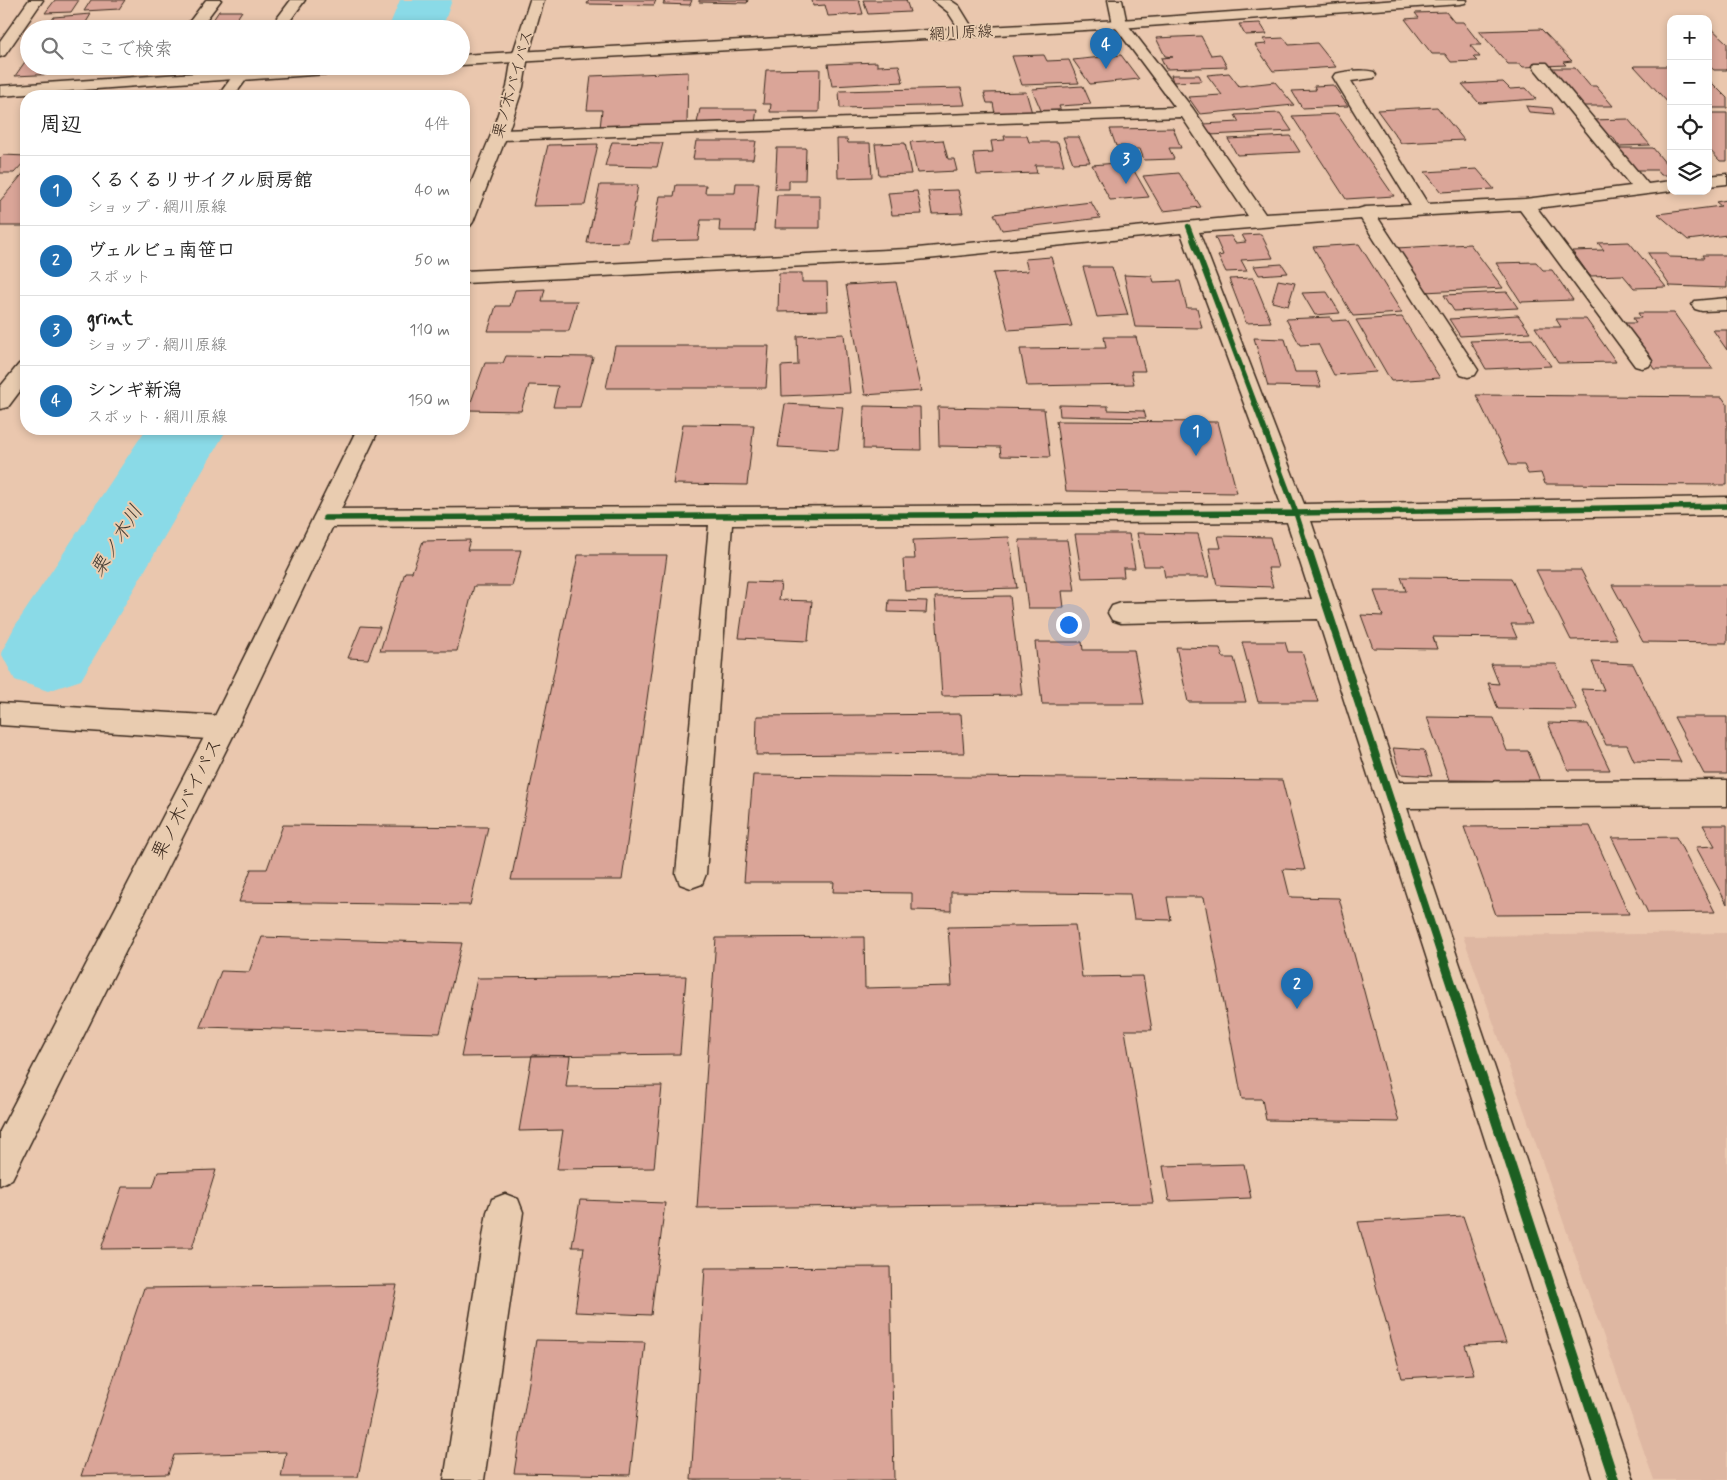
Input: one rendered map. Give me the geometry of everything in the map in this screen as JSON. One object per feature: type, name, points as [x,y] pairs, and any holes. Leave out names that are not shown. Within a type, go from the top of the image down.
[{"type":"main road","points":[[22,20],[36,0]]},
{"type":"main road","points":[[198,20],[214,0]]},
{"type":"main road","points":[[283,20],[298,0]]},
{"type":"main road","name":"栗ノ木バイパス","points":[[470,207],[499,135],[515,87],[520,56],[537,0]]},
{"type":"main road","points":[[940,0],[954,9],[968,32]]},
{"type":"main road","points":[[1115,0],[1120,24],[1187,112],[1260,220]]},
{"type":"main road","name":"網川原線","points":[[470,59],[1120,24],[1460,0]]},
{"type":"main road","points":[[0,52],[20,23]]},
{"type":"main road","points":[[1541,66],[1643,189]]},
{"type":"main road","points":[[149,82],[154,75]]},
{"type":"main road","points":[[0,91],[149,82],[205,75]]},
{"type":"main road","points":[[230,90],[241,75]]},
{"type":"main road","points":[[1368,75],[1341,77],[1423,211]]},
{"type":"main road","points":[[499,135],[1187,112]]},
{"type":"main road","points":[[1712,181],[1727,179]]},
{"type":"main road","points":[[470,277],[907,255],[1260,220],[1365,212],[1423,211],[1525,204],[1667,186]]},
{"type":"main road","points":[[1525,204],[1642,361]]},
{"type":"main road","points":[[1365,212],[1468,370]]},
{"type":"main road","points":[[1188,226],[1296,513],[1614,1480]]},
{"type":"main road","points":[[1702,305],[1727,304]]},
{"type":"main road","points":[[0,402],[20,377]]},
{"type":"main road","name":"栗ノ木バイパス","points":[[0,1167],[223,728],[365,435]]},
{"type":"main road","points":[[324,518],[1296,513],[1727,506]]},
{"type":"main road","points":[[691,874],[721,517]]},
{"type":"main road","points":[[1121,613],[1328,609]]},
{"type":"main road","points":[[0,714],[223,728]]},
{"type":"main road","points":[[1389,795],[1727,793]]},
{"type":"main road","points":[[464,1480],[505,1212]]},
{"type":"shaded area","points":[[1727,933],[1727,1480],[1654,1480],[1463,936]]},
{"type":"building","points":[[55,0],[79,0],[71,12],[45,13]]},
{"type":"building","points":[[91,0],[125,0],[119,9],[84,11]]},
{"type":"building","points":[[589,0],[656,0],[654,5],[587,4]]},
{"type":"building","points":[[665,0],[692,0],[690,5],[663,4]]},
{"type":"building","points":[[699,0],[748,0],[747,3],[699,2]]},
{"type":"building","points":[[812,0],[859,0],[863,14],[828,16],[825,5],[813,6]]},
{"type":"building","points":[[863,0],[906,0],[910,12],[868,14]]},
{"type":"building","points":[[219,11],[242,11],[236,20],[213,20]]},
{"type":"building","points":[[1446,12],[1454,22],[1463,22],[1481,45],[1470,45],[1480,57],[1473,57],[1477,61],[1451,62],[1445,54],[1432,54],[1405,19],[1419,18],[1415,13]]},
{"type":"building","points":[[91,14],[87,20],[52,20],[54,17]]},
{"type":"building","points":[[1260,23],[1267,34],[1245,35],[1239,24]]},
{"type":"building","points":[[1541,29],[1572,61],[1563,62],[1566,65],[1523,67],[1520,64],[1508,64],[1479,31]]},
{"type":"building","points":[[1712,29],[1727,43],[1727,70],[1712,68]]},
{"type":"building","points":[[1201,36],[1211,55],[1220,54],[1227,67],[1166,69],[1161,58],[1173,57],[1165,56],[1156,38]]},
{"type":"building","points":[[1284,38],[1289,45],[1317,43],[1336,67],[1273,71],[1255,45],[1267,44],[1263,39]]},
{"type":"building","points":[[1044,55],[1047,61],[1069,60],[1079,83],[1022,85],[1012,56]]},
{"type":"building","points":[[1121,55],[1139,79],[1090,84],[1073,60]]},
{"type":"building","points":[[877,62],[877,66],[899,65],[903,82],[832,86],[828,64]]},
{"type":"building","points":[[1634,66],[1667,66],[1667,102]]},
{"type":"building","points":[[1550,68],[1575,68],[1590,86],[1596,86],[1613,106],[1581,106]]},
{"type":"building","points":[[20,69],[20,75],[36,75],[15,76]]},
{"type":"building","points":[[820,69],[819,112],[770,112],[771,104],[763,104],[766,70]]},
{"type":"building","points":[[688,72],[687,124],[600,128],[602,110],[587,110],[591,76]]},
{"type":"building","points":[[1229,73],[1239,86],[1275,82],[1294,105],[1200,114],[1188,97],[1222,95],[1207,75]]},
{"type":"building","points":[[1171,75],[1199,75],[1202,81],[1173,82]]},
{"type":"building","points":[[1503,82],[1510,89],[1526,88],[1536,99],[1479,103],[1462,84]]},
{"type":"building","points":[[1712,83],[1727,98],[1727,108],[1712,108]]},
{"type":"building","points":[[1333,85],[1348,106],[1302,108],[1292,91],[1316,90],[1314,86]]},
{"type":"building","points":[[1083,86],[1091,104],[1059,106],[1062,114],[1043,115],[1032,89]]},
{"type":"building","points":[[961,88],[965,105],[840,108],[839,91]]},
{"type":"building","points":[[1026,92],[1032,113],[995,114],[993,103],[987,103],[984,93]]},
{"type":"building","points":[[1526,106],[1552,108],[1554,114],[1529,112]]},
{"type":"building","points":[[1437,107],[1464,140],[1401,143],[1377,110]]},
{"type":"building","points":[[700,109],[757,109],[755,123],[697,123]]},
{"type":"building","points":[[1280,113],[1292,131],[1209,135],[1203,124],[1239,122],[1235,115]]},
{"type":"building","points":[[1712,113],[1727,113],[1727,161],[1720,161],[1712,152]]},
{"type":"building","points":[[1337,114],[1394,196],[1346,199],[1292,116]]},
{"type":"building","points":[[1628,119],[1650,145],[1619,146],[1612,136],[1606,136],[1592,120]]},
{"type":"building","points":[[1173,128],[1181,148],[1169,148],[1174,159],[1144,160],[1140,149],[1127,149],[1125,146],[1116,146],[1110,129]]},
{"type":"building","points":[[1004,136],[1027,136],[1029,142],[1058,142],[1064,165],[1035,165],[1037,173],[977,175],[973,153],[993,152],[991,141],[1005,140]]},
{"type":"building","points":[[1290,136],[1300,152],[1237,155],[1228,139]]},
{"type":"building","points":[[1063,137],[1079,137],[1090,162],[1073,163]]},
{"type":"building","points":[[837,139],[847,139],[848,143],[870,143],[872,177],[838,178]]},
{"type":"building","points":[[943,140],[948,159],[954,159],[957,171],[917,173],[910,142]]},
{"type":"building","points":[[696,141],[756,141],[753,159],[693,159]]},
{"type":"building","points":[[612,142],[663,143],[657,167],[605,166]]},
{"type":"building","points":[[905,143],[911,174],[879,175],[875,144]]},
{"type":"building","points":[[598,144],[585,205],[533,206],[548,145]]},
{"type":"building","points":[[777,148],[806,148],[805,180],[789,180],[789,189],[775,189]]},
{"type":"building","points":[[1618,148],[1653,148],[1667,165],[1667,175],[1661,175],[1657,170],[1636,170]]},
{"type":"building","points":[[3,155],[20,156],[20,166],[14,173],[0,173],[0,158]]},
{"type":"building","points":[[1129,162],[1149,197],[1110,200],[1092,165]]},
{"type":"building","points":[[1477,169],[1494,189],[1441,192],[1425,172]]},
{"type":"building","points":[[1179,173],[1201,207],[1163,211],[1143,176]]},
{"type":"building","points":[[20,177],[20,226],[0,226],[0,201]]},
{"type":"building","points":[[736,183],[759,183],[755,231],[719,231],[720,220],[701,220],[698,240],[652,241],[660,196],[674,196],[676,185],[706,185],[705,193],[735,193]]},
{"type":"building","points":[[600,185],[638,185],[628,242],[587,243]]},
{"type":"building","points":[[958,190],[963,213],[932,214],[928,191]]},
{"type":"building","points":[[917,191],[922,214],[892,215],[888,193]]},
{"type":"building","points":[[777,195],[820,195],[820,228],[775,228]]},
{"type":"building","points":[[1727,200],[1727,235],[1688,240],[1658,214],[1721,206],[1716,202]]},
{"type":"building","points":[[1091,202],[1100,218],[1002,230],[994,214]]},
{"type":"building","points":[[1261,234],[1273,258],[1241,260],[1247,271],[1226,272],[1218,256],[1223,255],[1215,237],[1231,236],[1235,243],[1246,242],[1242,235]]},
{"type":"building","points":[[1629,242],[1666,287],[1634,288],[1623,275],[1590,276],[1572,251],[1604,250],[1598,243]]},
{"type":"building","points":[[1359,244],[1402,313],[1353,316],[1313,247]]},
{"type":"building","points":[[1470,244],[1503,288],[1424,292],[1396,248]]},
{"type":"building","points":[[1648,253],[1667,253],[1669,257],[1704,258],[1702,255],[1727,255],[1727,288],[1670,286]]},
{"type":"building","points":[[1051,257],[1072,326],[1008,330],[993,273],[1028,271],[1025,259]]},
{"type":"building","points":[[1536,262],[1543,270],[1552,270],[1573,300],[1521,302],[1496,263]]},
{"type":"building","points":[[1282,264],[1288,273],[1259,275],[1254,266]]},
{"type":"building","points":[[1083,267],[1112,267],[1128,315],[1097,317]]},
{"type":"building","points":[[779,273],[802,273],[802,282],[827,282],[828,311],[778,312]]},
{"type":"building","points":[[1124,275],[1152,276],[1154,282],[1180,281],[1187,308],[1197,308],[1202,328],[1135,327]]},
{"type":"building","points":[[1253,278],[1271,322],[1246,323],[1229,279]]},
{"type":"building","points":[[1278,280],[1295,283],[1288,306],[1272,302]]},
{"type":"building","points":[[896,282],[921,391],[865,395],[846,285]]},
{"type":"building","points":[[545,289],[542,301],[577,301],[569,331],[488,331],[496,306],[510,306],[515,290]]},
{"type":"building","points":[[1327,292],[1340,313],[1315,315],[1302,293]]},
{"type":"building","points":[[1507,292],[1518,308],[1454,311],[1444,295]]},
{"type":"building","points":[[1638,313],[1674,313],[1713,369],[1654,369],[1624,323],[1636,323],[1633,318],[1641,318]]},
{"type":"building","points":[[1518,315],[1530,332],[1460,336],[1449,319]]},
{"type":"building","points":[[1330,317],[1332,321],[1347,320],[1376,372],[1334,375],[1318,344],[1300,345],[1286,319]]},
{"type":"building","points":[[1402,317],[1440,378],[1391,381],[1356,320]]},
{"type":"building","points":[[1556,319],[1586,319],[1616,362],[1558,363],[1535,327],[1561,327]]},
{"type":"building","points":[[1713,330],[1727,330],[1727,350]]},
{"type":"building","points":[[844,334],[850,393],[782,396],[781,366],[798,365],[797,336]]},
{"type":"building","points":[[1104,337],[1136,337],[1145,371],[1131,371],[1134,384],[1027,386],[1020,349],[1106,348]]},
{"type":"building","points":[[1254,338],[1285,339],[1295,372],[1316,372],[1321,387],[1268,386]]},
{"type":"building","points":[[1532,339],[1551,366],[1486,369],[1470,341]]},
{"type":"building","points":[[615,346],[769,346],[766,388],[606,388]]},
{"type":"building","points":[[506,356],[593,357],[580,407],[553,407],[558,386],[529,385],[521,411],[470,410],[470,404],[485,363],[503,363]]},
{"type":"building","points":[[1476,395],[1722,397],[1727,404],[1727,485],[1545,484],[1541,473],[1528,474],[1524,465],[1510,465]]},
{"type":"building","points":[[785,404],[843,407],[838,450],[778,447]]},
{"type":"building","points":[[1059,405],[1108,406],[1108,410],[1144,411],[1146,418],[1060,416]]},
{"type":"building","points":[[864,406],[920,407],[921,450],[863,449]]},
{"type":"building","points":[[938,407],[1044,409],[1050,457],[1001,456],[1000,447],[939,446]]},
{"type":"building","points":[[1056,421],[1218,422],[1237,493],[1066,491]]},
{"type":"building","points":[[683,424],[754,425],[747,485],[673,484]]},
{"type":"building","points":[[1137,533],[1198,534],[1209,577],[1165,577],[1163,566],[1144,566]]},
{"type":"building","points":[[1075,534],[1129,534],[1135,568],[1123,568],[1124,577],[1082,578]]},
{"type":"building","points":[[1218,536],[1270,537],[1278,568],[1268,568],[1273,587],[1217,585],[1209,548],[1221,548]]},
{"type":"building","points":[[1009,537],[1017,588],[905,591],[903,559],[915,559],[913,540]]},
{"type":"building","points":[[470,540],[467,550],[521,550],[512,586],[474,586],[457,651],[380,651],[405,572],[412,572],[423,541]]},
{"type":"building","points":[[1019,540],[1067,540],[1075,591],[1062,591],[1064,608],[1028,608]]},
{"type":"building","points":[[578,555],[667,555],[622,880],[511,880]]},
{"type":"building","points":[[1536,570],[1581,570],[1617,639],[1571,640]]},
{"type":"building","points":[[1401,577],[1511,578],[1532,624],[1511,624],[1517,638],[1433,637],[1437,649],[1373,648],[1361,615],[1383,616],[1374,591],[1406,591]]},
{"type":"building","points":[[747,582],[781,583],[779,600],[812,601],[808,641],[739,638]]},
{"type":"building","points":[[1612,585],[1727,585],[1727,643],[1643,642]]},
{"type":"building","points":[[1010,596],[1022,695],[942,696],[935,597]]},
{"type":"building","points":[[889,600],[927,601],[926,613],[888,612]]},
{"type":"building","points":[[361,626],[380,627],[368,659],[348,658]]},
{"type":"building","points":[[1035,642],[1082,642],[1083,650],[1134,650],[1144,704],[1042,704]]},
{"type":"building","points":[[1242,642],[1285,642],[1288,652],[1302,652],[1318,702],[1258,702]]},
{"type":"building","points":[[1176,647],[1220,648],[1223,658],[1234,658],[1246,702],[1188,702]]},
{"type":"building","points":[[1592,662],[1633,664],[1681,762],[1634,761],[1627,745],[1606,745],[1581,689],[1604,690]]},
{"type":"building","points":[[1491,664],[1556,664],[1577,710],[1498,709],[1488,683],[1499,684]]},
{"type":"building","points":[[961,714],[964,753],[756,755],[757,716]]},
{"type":"building","points":[[1427,717],[1494,718],[1507,751],[1528,751],[1540,781],[1449,780]]},
{"type":"building","points":[[1674,717],[1727,717],[1727,774],[1704,774]]},
{"type":"building","points":[[1548,723],[1588,724],[1610,770],[1568,770]]},
{"type":"building","points":[[1393,748],[1424,750],[1432,776],[1400,774]]},
{"type":"building","points":[[753,775],[1282,780],[1305,870],[1283,869],[1290,897],[1339,898],[1399,1122],[1266,1120],[1262,1099],[1242,1099],[1204,897],[1167,897],[1171,920],[1134,919],[1130,894],[951,892],[951,911],[912,910],[912,893],[833,892],[834,882],[744,882]]},
{"type":"building","points":[[283,825],[488,827],[470,905],[239,902],[251,869],[267,869]]},
{"type":"building","points":[[1703,825],[1727,825],[1727,904],[1696,847],[1715,846]]},
{"type":"building","points":[[1590,826],[1629,914],[1496,915],[1464,827]]},
{"type":"building","points":[[1676,837],[1715,912],[1648,913],[1612,838]]},
{"type":"building","points":[[1075,925],[1082,977],[1143,976],[1152,1030],[1125,1030],[1153,1203],[697,1208],[716,938],[864,937],[865,988],[952,986],[948,927]]},
{"type":"building","points":[[262,937],[462,943],[440,1033],[200,1027],[221,971],[249,972]]},
{"type":"building","points":[[686,976],[680,1054],[461,1057],[477,978]]},
{"type":"building","points":[[532,1055],[570,1056],[566,1087],[662,1086],[654,1168],[557,1169],[563,1130],[519,1131]]},
{"type":"building","points":[[1244,1164],[1251,1198],[1169,1201],[1163,1166]]},
{"type":"building","points":[[216,1170],[192,1248],[101,1249],[122,1187],[153,1187],[158,1172]]},
{"type":"building","points":[[580,1200],[665,1203],[651,1315],[575,1312],[584,1247],[572,1247]]},
{"type":"building","points":[[1463,1216],[1506,1343],[1465,1345],[1474,1374],[1402,1378],[1358,1222]]},
{"type":"building","points":[[890,1267],[894,1480],[691,1480],[705,1268]]},
{"type":"building","points":[[397,1285],[358,1477],[281,1477],[286,1452],[174,1455],[168,1474],[81,1476],[144,1288]]},
{"type":"building","points":[[536,1340],[645,1342],[630,1475],[514,1473]]},
{"type":"waterway","name":"栗ノ木川","points":[[418,20],[426,0]]},
{"type":"waterway","name":"栗ノ木川","points":[[48,653],[183,435]]},
{"type":"cycle path","points":[[1188,226],[1296,513],[1614,1480]]},
{"type":"cycle path","points":[[325,518],[1296,513],[1727,506]]},
{"type":"place","name":"シンギ新潟","points":[[1106,69]]},
{"type":"place","name":"grint","points":[[1126,184]]},
{"type":"place","name":"くるくるリサイクル厨房館","points":[[1196,456]]},
{"type":"place","name":"ヴェルビュ南笹口","points":[[1297,1009]]}]
